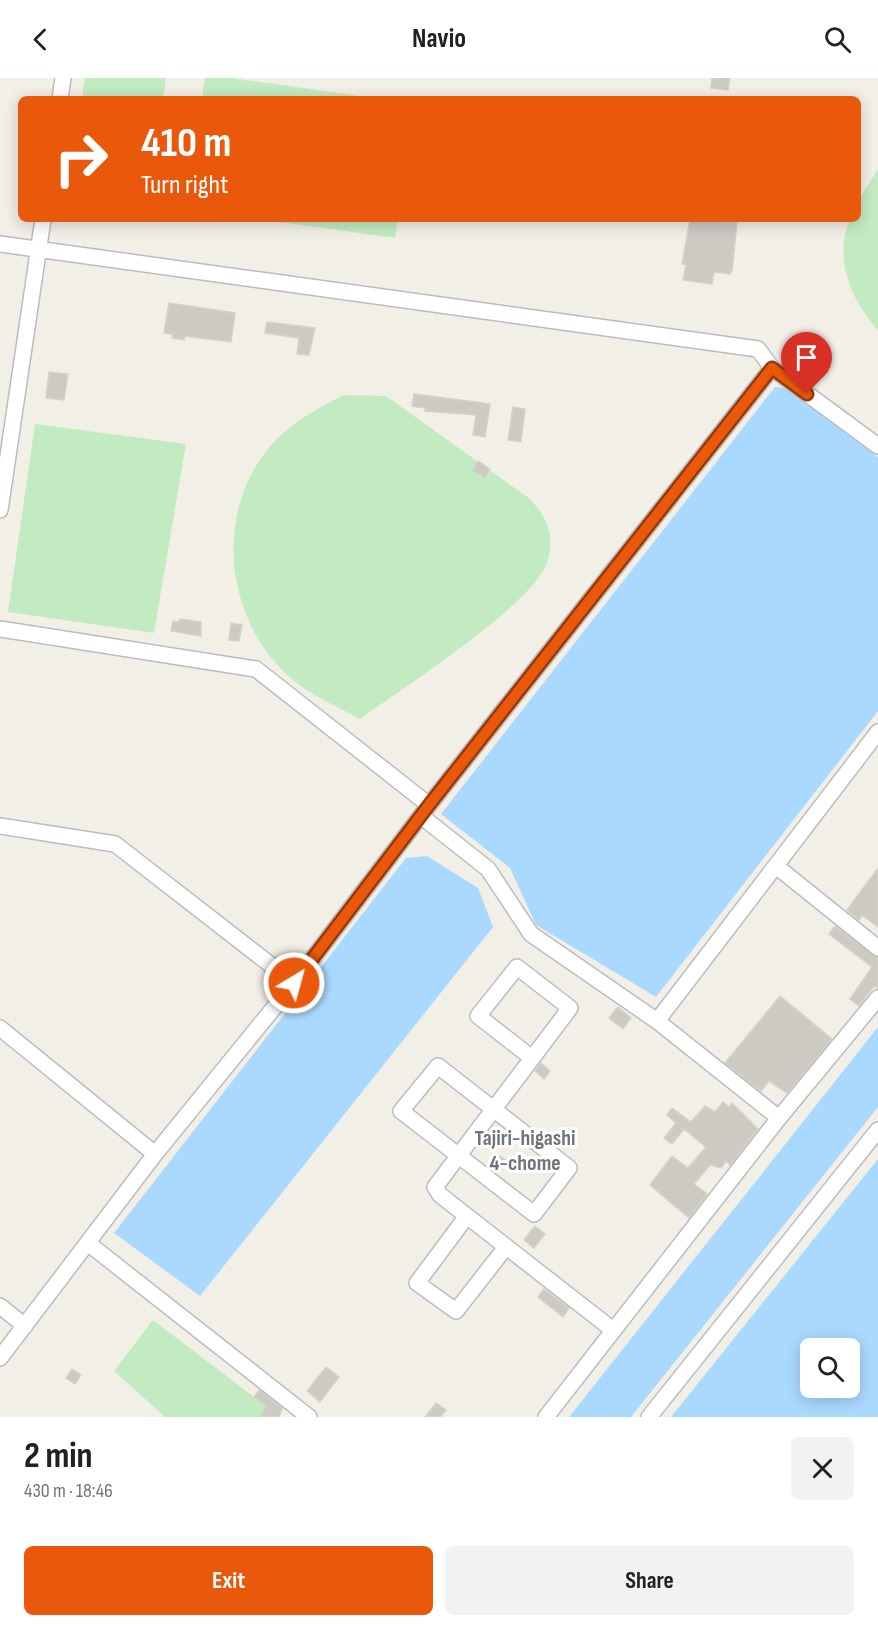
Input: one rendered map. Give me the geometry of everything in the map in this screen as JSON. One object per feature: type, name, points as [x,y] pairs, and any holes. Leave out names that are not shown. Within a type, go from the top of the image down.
[{"type":"street","points":[[60,96],[63,78]]},
{"type":"street","points":[[0,510],[5,441],[42,222]]},
{"type":"street","points":[[0,244],[758,349],[772,368],[878,446]]},
{"type":"street","points":[[0,1358],[89,1244],[155,1154],[294,983],[425,811],[772,368]]},
{"type":"street","points":[[0,629],[256,669],[425,811],[488,869],[531,934],[657,1021],[779,1118]]},
{"type":"street","points":[[657,1021],[878,732]]},
{"type":"street","points":[[0,826],[115,844],[294,983]]},
{"type":"street","points":[[776,866],[878,948]]},
{"type":"street","points":[[532,1058],[478,1016],[517,967],[570,1008],[435,1186],[440,1195],[614,1330]]},
{"type":"street","points":[[546,1417],[779,1118],[878,998]]},
{"type":"street","points":[[0,1028],[155,1154]]},
{"type":"street","points":[[438,1066],[494,1109],[569,1168],[534,1214],[401,1112],[438,1066]]},
{"type":"street","points":[[649,1417],[878,1130]]},
{"type":"street","points":[[467,1216],[417,1283],[456,1311],[506,1247]]},
{"type":"street","points":[[89,1244],[309,1417]]},
{"type":"street","points":[[0,1306],[25,1326]]},
{"type":"green space","points":[[85,78],[166,78],[163,96],[82,96]]},
{"type":"green space","points":[[205,78],[232,78],[359,96],[202,96]]},
{"type":"green space","points":[[878,169],[878,330],[860,306],[844,264],[845,234],[849,222],[861,222],[861,196]]},
{"type":"green space","points":[[280,222],[398,222],[395,238]]},
{"type":"green space","points":[[343,395],[386,396],[530,499],[546,521],[550,538],[546,565],[535,583],[515,603],[462,647],[360,719],[300,686],[271,657],[254,631],[242,603],[235,572],[234,541],[238,511],[248,481],[264,454],[290,427]]},
{"type":"green space","points":[[35,424],[186,444],[154,633],[8,612]]},
{"type":"green space","points":[[153,1320],[266,1406],[261,1417],[165,1417],[114,1371]]},
{"type":"water","points":[[775,387],[786,388],[878,457],[878,711],[656,997],[536,925],[510,868],[441,814]]},
{"type":"water","points":[[427,856],[478,888],[493,927],[200,1296],[114,1233],[406,858]]},
{"type":"water","points":[[878,1027],[878,1107],[631,1417],[569,1417]]},
{"type":"water","points":[[878,1159],[878,1417],[671,1417]]},
{"type":"building","points":[[712,78],[730,78],[728,90],[711,88]]},
{"type":"building","points":[[689,222],[737,223],[730,274],[714,272],[712,284],[683,280],[686,265],[682,264]]},
{"type":"building","points":[[169,303],[235,313],[231,342],[185,336],[184,340],[172,338],[172,334],[164,333]]},
{"type":"building","points":[[267,322],[315,328],[309,355],[297,354],[299,338],[265,333]]},
{"type":"building","points":[[49,372],[68,374],[64,400],[46,398]]},
{"type":"building","points":[[414,394],[490,404],[485,437],[473,435],[476,415],[425,411],[425,408],[412,406]]},
{"type":"building","points":[[513,407],[525,409],[521,442],[508,440]]},
{"type":"building","points":[[478,461],[490,469],[485,478],[473,470]]},
{"type":"building","points":[[180,619],[201,622],[201,636],[171,631],[173,621],[179,622]]},
{"type":"building","points":[[231,623],[242,625],[239,641],[229,640]]},
{"type":"building","points":[[878,868],[878,927],[862,915],[859,920],[847,910]]},
{"type":"building","points":[[835,926],[878,958],[878,988],[874,986],[859,1006],[850,999],[872,967],[829,934]]},
{"type":"building","points":[[780,996],[832,1039],[787,1093],[769,1081],[761,1091],[725,1063]]},
{"type":"building","points":[[618,1007],[631,1018],[623,1029],[609,1018]]},
{"type":"building","points":[[541,1063],[550,1071],[544,1079],[535,1071]]},
{"type":"building","points":[[723,1102],[729,1107],[732,1103],[758,1129],[730,1165],[726,1161],[721,1168],[710,1165],[694,1184],[707,1194],[689,1218],[650,1185],[672,1156],[688,1168],[706,1147],[684,1129],[672,1144],[664,1138],[676,1123],[667,1115],[672,1108],[691,1122],[705,1106],[715,1112]]},
{"type":"building","points":[[498,1155],[507,1161],[500,1170],[491,1163]]},
{"type":"building","points":[[535,1226],[545,1234],[534,1248],[524,1240]]},
{"type":"building","points":[[544,1289],[569,1308],[563,1317],[538,1297]]},
{"type":"building","points":[[326,1367],[339,1377],[320,1402],[307,1391]]},
{"type":"building","points":[[72,1369],[81,1375],[75,1384],[66,1378]]},
{"type":"building","points":[[259,1390],[282,1408],[279,1417],[261,1417],[266,1406],[254,1397]]},
{"type":"building","points":[[436,1403],[446,1410],[440,1417],[425,1417]]},
{"type":"district","name":"Tajiri-higashi 4-chome","points":[[525,1150]]},
{"type":"route","points":[[294,983],[429,805],[772,368],[807,394]]}]
